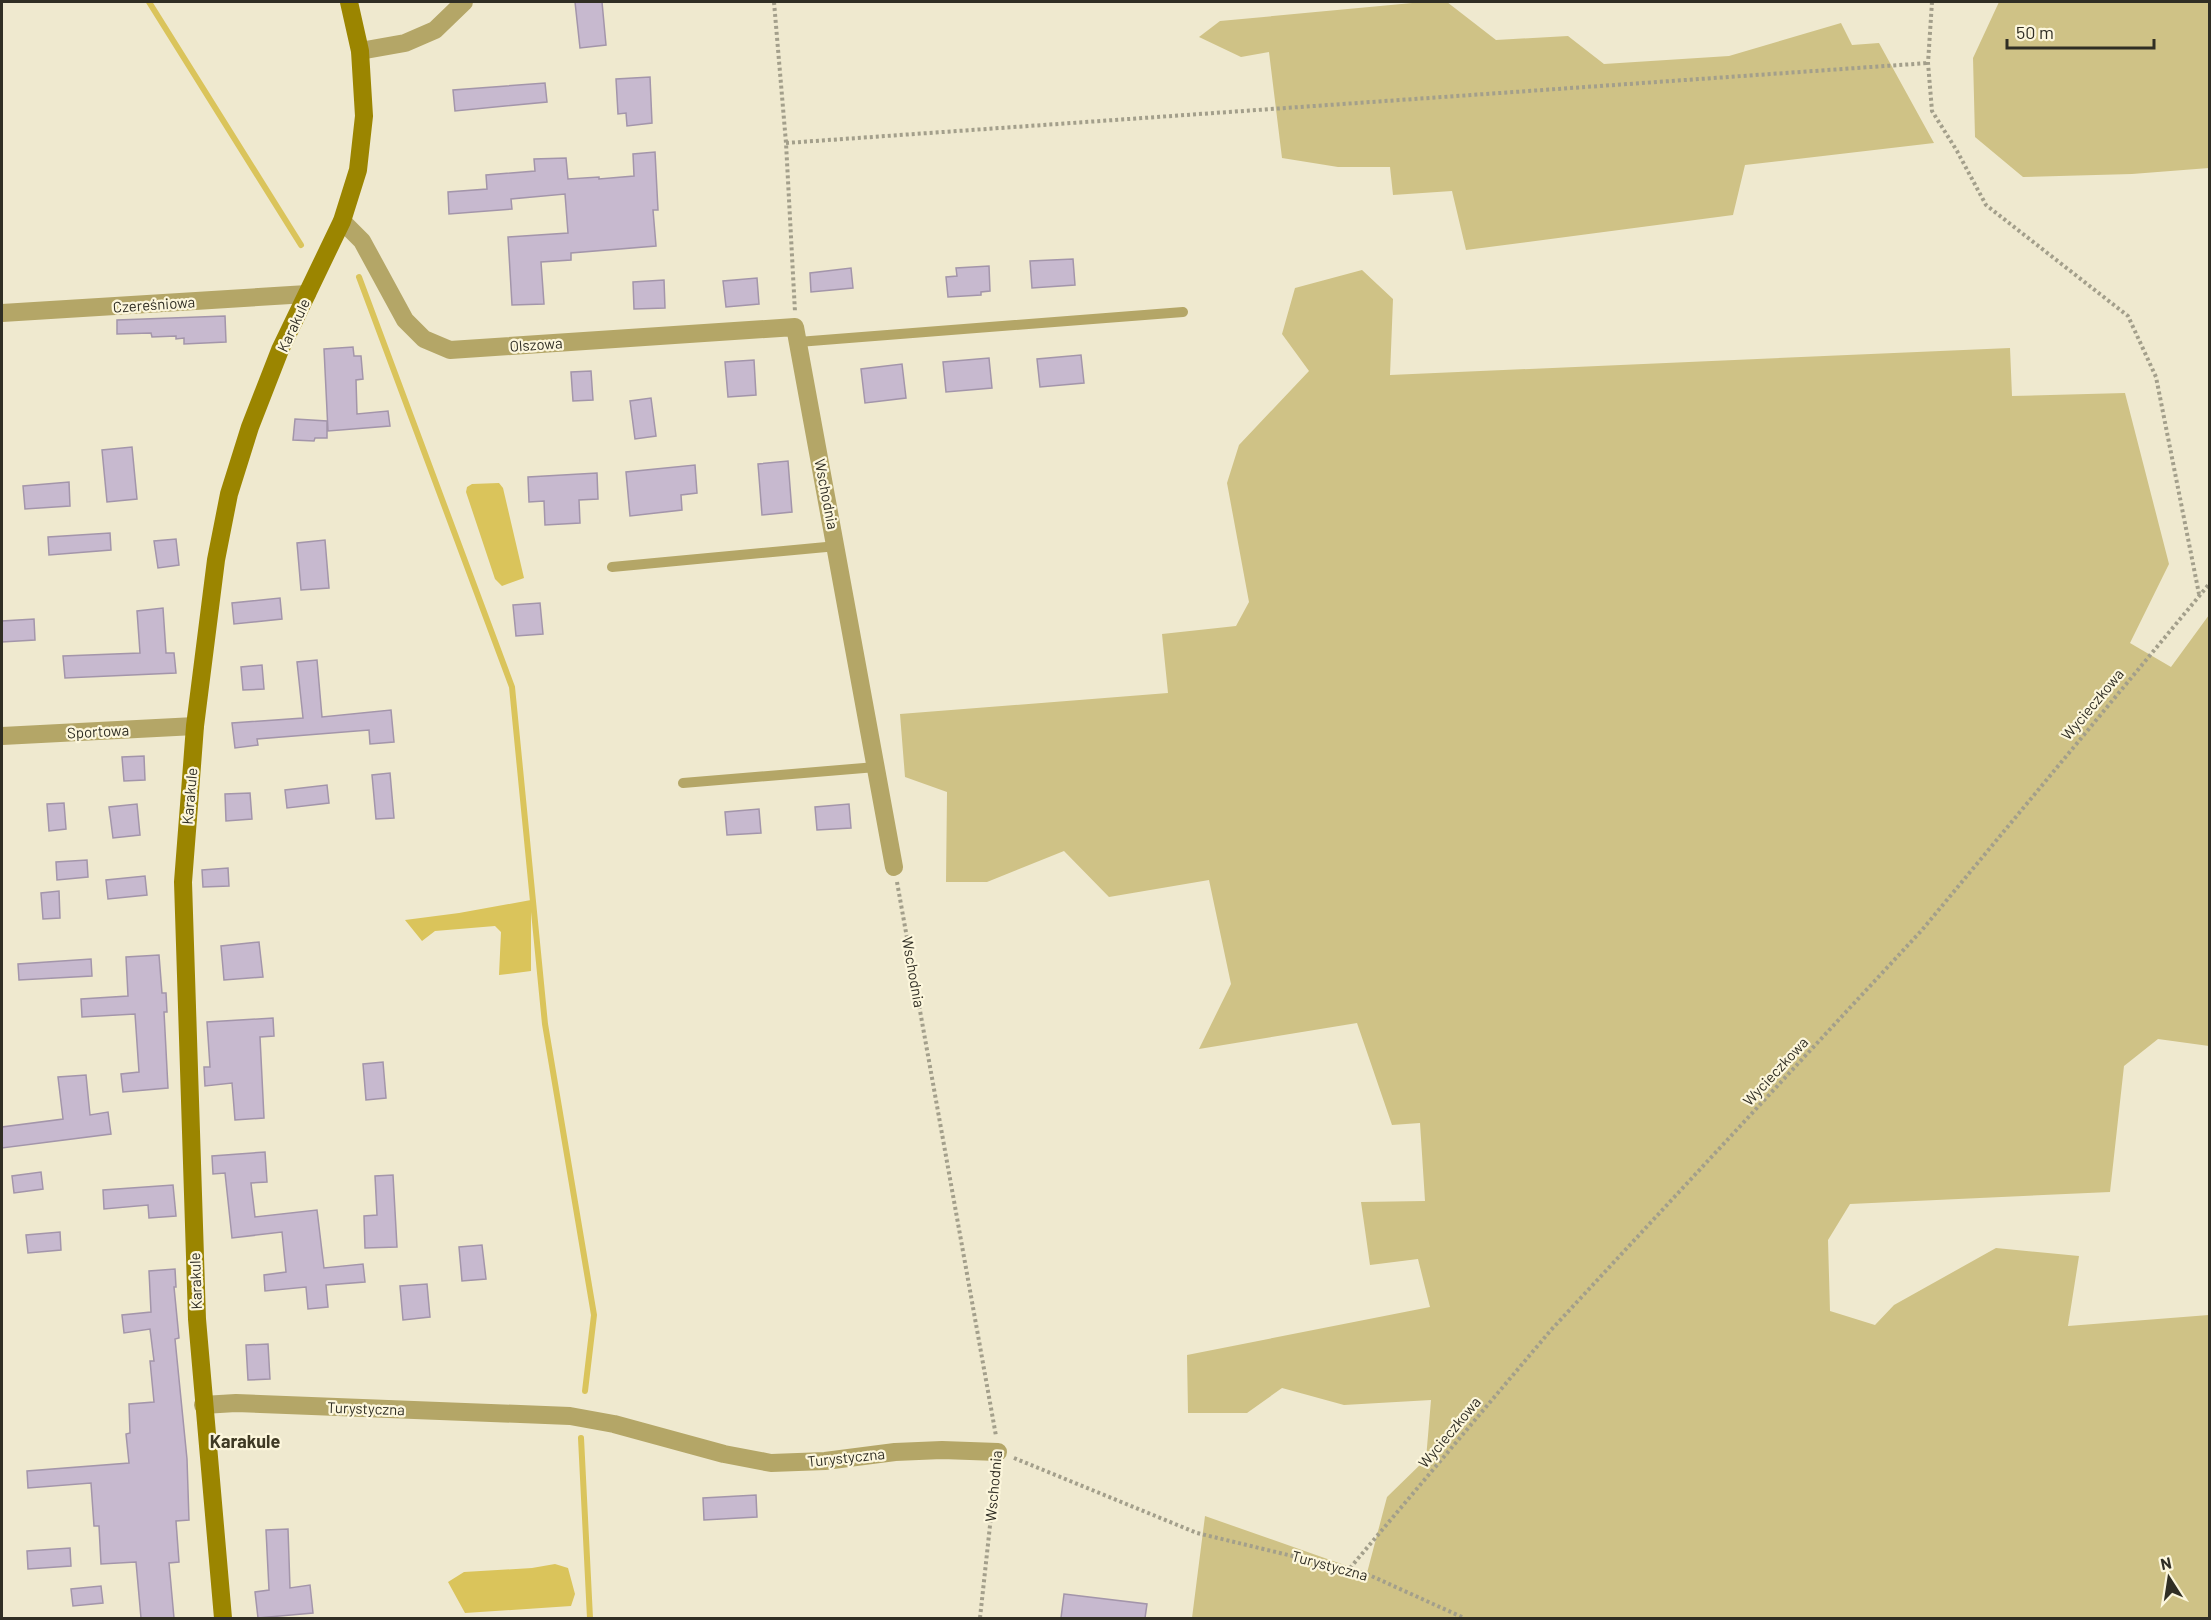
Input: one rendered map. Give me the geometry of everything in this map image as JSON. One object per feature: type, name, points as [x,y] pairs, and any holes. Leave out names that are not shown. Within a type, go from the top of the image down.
[{"type":"street","name":"Karakule","points":[[223,1618],[197,1319],[183,882],[195,726],[216,560],[229,494],[249,427],[280,350],[342,221],[358,170],[364,116],[360,51],[349,2]]},
{"type":"street","points":[[360,51],[405,43],[435,30],[464,2]]},
{"type":"street","name":"Olszowa","points":[[342,221],[362,241],[405,320],[424,339],[450,350],[797,334]]},
{"type":"street","name":"Czereśniowa","points":[[2,313],[307,294]]},
{"type":"street","name":"Wschodnia","points":[[797,334],[894,867]]},
{"type":"street","name":"Sportowa","points":[[2,736],[195,726]]},
{"type":"street","name":"Turystyczna","points":[[203,1405],[236,1403],[570,1416],[614,1424],[724,1454],[771,1463],[825,1461],[895,1452],[942,1450],[998,1452]]},
{"type":"lane","points":[[797,334],[1183,312]]},
{"type":"lane","points":[[612,567],[837,546]]},
{"type":"lane","points":[[683,783],[876,767]]},
{"type":"path","points":[[774,2],[786,143],[797,334]]},
{"type":"path","points":[[1932,2],[1928,63],[1932,111],[1986,205],[2128,316],[2156,377],[2199,595]]},
{"type":"path","points":[[786,143],[1928,63]]},
{"type":"path","name":"Wycieczkowa","points":[[1350,1569],[1551,1330],[1922,930],[2210,583]]},
{"type":"path","name":"Wschodnia","points":[[894,867],[998,1452],[980,1618]]},
{"type":"path","name":"Turystyczna","points":[[998,1452],[1197,1533],[1367,1574],[1464,1618]]},
{"type":"shaded area","points":[[1423,2],[1447,2],[1496,40],[1568,36],[1604,64],[1729,56],[1841,23],[1852,45],[1879,43],[1934,143],[1745,165],[1733,215],[1466,250],[1452,191],[1393,195],[1390,167],[1338,167],[1282,158],[1269,52],[1241,57],[1199,37],[1220,21]]},
{"type":"shaded area","points":[[1999,2],[2209,2],[2209,168],[2132,174],[2023,177],[1975,137],[1973,58]]},
{"type":"shaded area","points":[[1362,270],[1393,299],[1390,375],[2010,348],[2012,396],[2125,393],[2169,564],[2130,643],[2171,667],[2209,615],[2209,1046],[2158,1039],[2124,1066],[2110,1192],[1850,1204],[1828,1240],[1830,1311],[1875,1325],[1894,1305],[1996,1248],[2079,1256],[2068,1326],[2209,1315],[2209,1618],[1192,1618],[1205,1516],[1367,1573],[1387,1497],[1426,1459],[1431,1400],[1344,1405],[1282,1388],[1247,1413],[1188,1413],[1187,1355],[1430,1307],[1418,1259],[1370,1265],[1361,1202],[1425,1201],[1420,1123],[1392,1125],[1357,1023],[1199,1049],[1231,984],[1209,880],[1109,897],[1064,851],[987,882],[946,882],[947,792],[905,777],[900,714],[1168,693],[1162,634],[1236,626],[1249,602],[1227,483],[1239,445],[1309,371],[1282,334],[1295,288]]},
{"type":"shaded area","points":[[499,483],[503,488],[524,578],[502,586],[495,579],[466,492],[467,487],[472,484]]},
{"type":"shaded area","points":[[531,900],[531,971],[499,975],[501,932],[495,926],[435,931],[422,941],[405,920],[459,913]]},
{"type":"shaded area","points":[[555,1564],[568,1568],[575,1594],[571,1606],[465,1613],[448,1582],[464,1572],[532,1568]]},
{"type":"building","points":[[575,2],[602,2],[606,45],[580,48]]},
{"type":"building","points":[[650,77],[652,123],[627,126],[626,113],[618,114],[616,79]]},
{"type":"building","points":[[545,83],[547,102],[455,111],[453,90]]},
{"type":"building","points":[[655,152],[658,210],[653,210],[656,246],[571,253],[571,260],[541,262],[544,304],[512,305],[508,237],[568,233],[565,194],[511,199],[512,209],[449,214],[448,192],[487,189],[486,175],[535,171],[534,159],[566,158],[568,179],[599,177],[599,179],[634,176],[633,154]]},
{"type":"building","points":[[1073,259],[1075,285],[1032,288],[1030,261]]},
{"type":"building","points":[[989,266],[990,291],[981,292],[981,295],[948,297],[946,277],[957,276],[956,268]]},
{"type":"building","points":[[851,268],[853,288],[811,292],[810,273]]},
{"type":"building","points":[[757,278],[759,304],[726,307],[723,281]]},
{"type":"building","points":[[664,280],[665,308],[634,309],[633,282]]},
{"type":"building","points":[[225,316],[226,342],[184,344],[184,338],[176,339],[176,336],[152,337],[151,333],[117,334],[117,320]]},
{"type":"building","points":[[353,347],[354,356],[361,356],[363,379],[356,380],[357,414],[388,411],[390,426],[328,431],[324,349]]},
{"type":"building","points":[[1081,355],[1084,383],[1040,387],[1037,359]]},
{"type":"building","points":[[989,358],[992,388],[946,392],[943,362]]},
{"type":"building","points":[[754,360],[756,395],[728,397],[725,362]]},
{"type":"building","points":[[902,364],[906,398],[865,403],[861,369]]},
{"type":"building","points":[[591,371],[593,400],[573,401],[571,372]]},
{"type":"building","points":[[651,398],[656,436],[635,439],[630,401]]},
{"type":"building","points":[[295,419],[327,421],[327,438],[315,438],[314,441],[293,440]]},
{"type":"building","points":[[132,447],[137,499],[107,502],[102,450]]},
{"type":"building","points":[[788,461],[792,512],[762,515],[758,464]]},
{"type":"building","points":[[695,465],[697,493],[681,495],[682,510],[630,516],[626,472]]},
{"type":"building","points":[[597,473],[598,499],[579,500],[580,523],[545,525],[544,501],[529,502],[528,477]]},
{"type":"building","points":[[69,482],[70,506],[25,509],[23,486]]},
{"type":"building","points":[[110,533],[111,550],[49,555],[48,537]]},
{"type":"building","points":[[176,539],[179,565],[158,568],[154,541]]},
{"type":"building","points":[[325,540],[329,588],[301,590],[297,543]]},
{"type":"building","points":[[280,598],[282,619],[234,624],[232,603]]},
{"type":"building","points":[[540,603],[543,634],[516,636],[513,605]]},
{"type":"building","points":[[163,608],[166,653],[174,653],[176,673],[65,678],[63,656],[140,653],[137,611]]},
{"type":"building","points":[[34,619],[35,640],[2,642],[2,621]]},
{"type":"building","points":[[317,660],[322,717],[391,710],[394,742],[370,744],[369,730],[257,739],[258,745],[235,748],[232,723],[303,718],[297,662]]},
{"type":"building","points":[[262,665],[264,689],[243,690],[241,667]]},
{"type":"building","points":[[144,756],[145,780],[124,781],[122,757]]},
{"type":"building","points":[[390,773],[394,818],[376,819],[372,775]]},
{"type":"building","points":[[327,785],[329,803],[287,808],[285,790]]},
{"type":"building","points":[[250,793],[252,819],[226,821],[225,794]]},
{"type":"building","points":[[64,803],[66,829],[49,831],[47,804]]},
{"type":"building","points":[[137,804],[140,835],[113,838],[109,807]]},
{"type":"building","points":[[849,804],[851,828],[817,830],[815,807]]},
{"type":"building","points":[[759,809],[761,833],[727,835],[725,812]]},
{"type":"building","points":[[87,860],[88,877],[57,880],[56,862]]},
{"type":"building","points":[[228,868],[229,886],[203,887],[202,870]]},
{"type":"building","points":[[145,876],[147,895],[108,899],[106,880]]},
{"type":"building","points":[[59,891],[60,918],[43,919],[41,893]]},
{"type":"building","points":[[259,942],[263,977],[224,980],[221,946]]},
{"type":"building","points":[[159,955],[162,993],[166,993],[167,1012],[164,1012],[168,1088],[123,1092],[121,1074],[139,1072],[135,1014],[82,1017],[81,999],[128,996],[126,957]]},
{"type":"building","points":[[91,959],[92,976],[19,980],[18,964]]},
{"type":"building","points":[[273,1018],[274,1036],[260,1037],[264,1118],[235,1120],[232,1083],[205,1086],[204,1067],[210,1067],[207,1022]]},
{"type":"building","points":[[383,1062],[386,1098],[366,1100],[363,1064]]},
{"type":"building","points":[[86,1075],[90,1115],[108,1112],[111,1134],[2,1148],[2,1127],[63,1119],[58,1077]]},
{"type":"building","points":[[265,1152],[267,1182],[251,1183],[255,1217],[317,1210],[324,1268],[363,1264],[365,1282],[326,1285],[328,1307],[308,1309],[306,1287],[265,1291],[264,1275],[286,1272],[282,1232],[232,1238],[225,1173],[213,1174],[212,1156]]},
{"type":"building","points":[[41,1172],[43,1189],[14,1193],[12,1176]]},
{"type":"building","points":[[393,1175],[397,1247],[365,1248],[364,1216],[377,1215],[375,1176]]},
{"type":"building","points":[[173,1185],[176,1216],[149,1218],[148,1205],[104,1209],[103,1190]]},
{"type":"building","points":[[60,1232],[61,1250],[28,1253],[26,1235]]},
{"type":"building","points":[[482,1245],[486,1279],[462,1281],[459,1247]]},
{"type":"building","points":[[175,1269],[176,1287],[174,1287],[179,1338],[175,1339],[187,1459],[189,1520],[176,1521],[179,1562],[169,1563],[174,1618],[141,1618],[136,1562],[101,1564],[99,1526],[94,1526],[91,1483],[28,1488],[27,1471],[129,1463],[126,1434],[130,1433],[129,1404],[154,1402],[150,1361],[154,1361],[150,1329],[124,1333],[122,1315],[151,1312],[149,1271]]},
{"type":"building","points":[[427,1284],[430,1317],[403,1320],[400,1286]]},
{"type":"building","points":[[268,1344],[270,1379],[248,1380],[246,1345]]},
{"type":"building","points":[[756,1495],[757,1517],[704,1520],[703,1498]]},
{"type":"building","points":[[288,1529],[290,1588],[310,1585],[313,1613],[258,1618],[255,1592],[269,1590],[266,1530]]},
{"type":"building","points":[[70,1548],[71,1566],[28,1569],[27,1551]]},
{"type":"building","points":[[101,1586],[103,1603],[73,1606],[71,1589]]},
{"type":"building","points":[[1064,1594],[1147,1604],[1145,1618],[1061,1618]]},
{"type":"waterway","points":[[149,2],[301,245]]},
{"type":"waterway","points":[[359,277],[512,687],[545,1024],[594,1315],[585,1391]]},
{"type":"waterway","points":[[581,1438],[590,1618]]},
{"type":"district","name":"Karakule","points":[[245,1441]]}]
